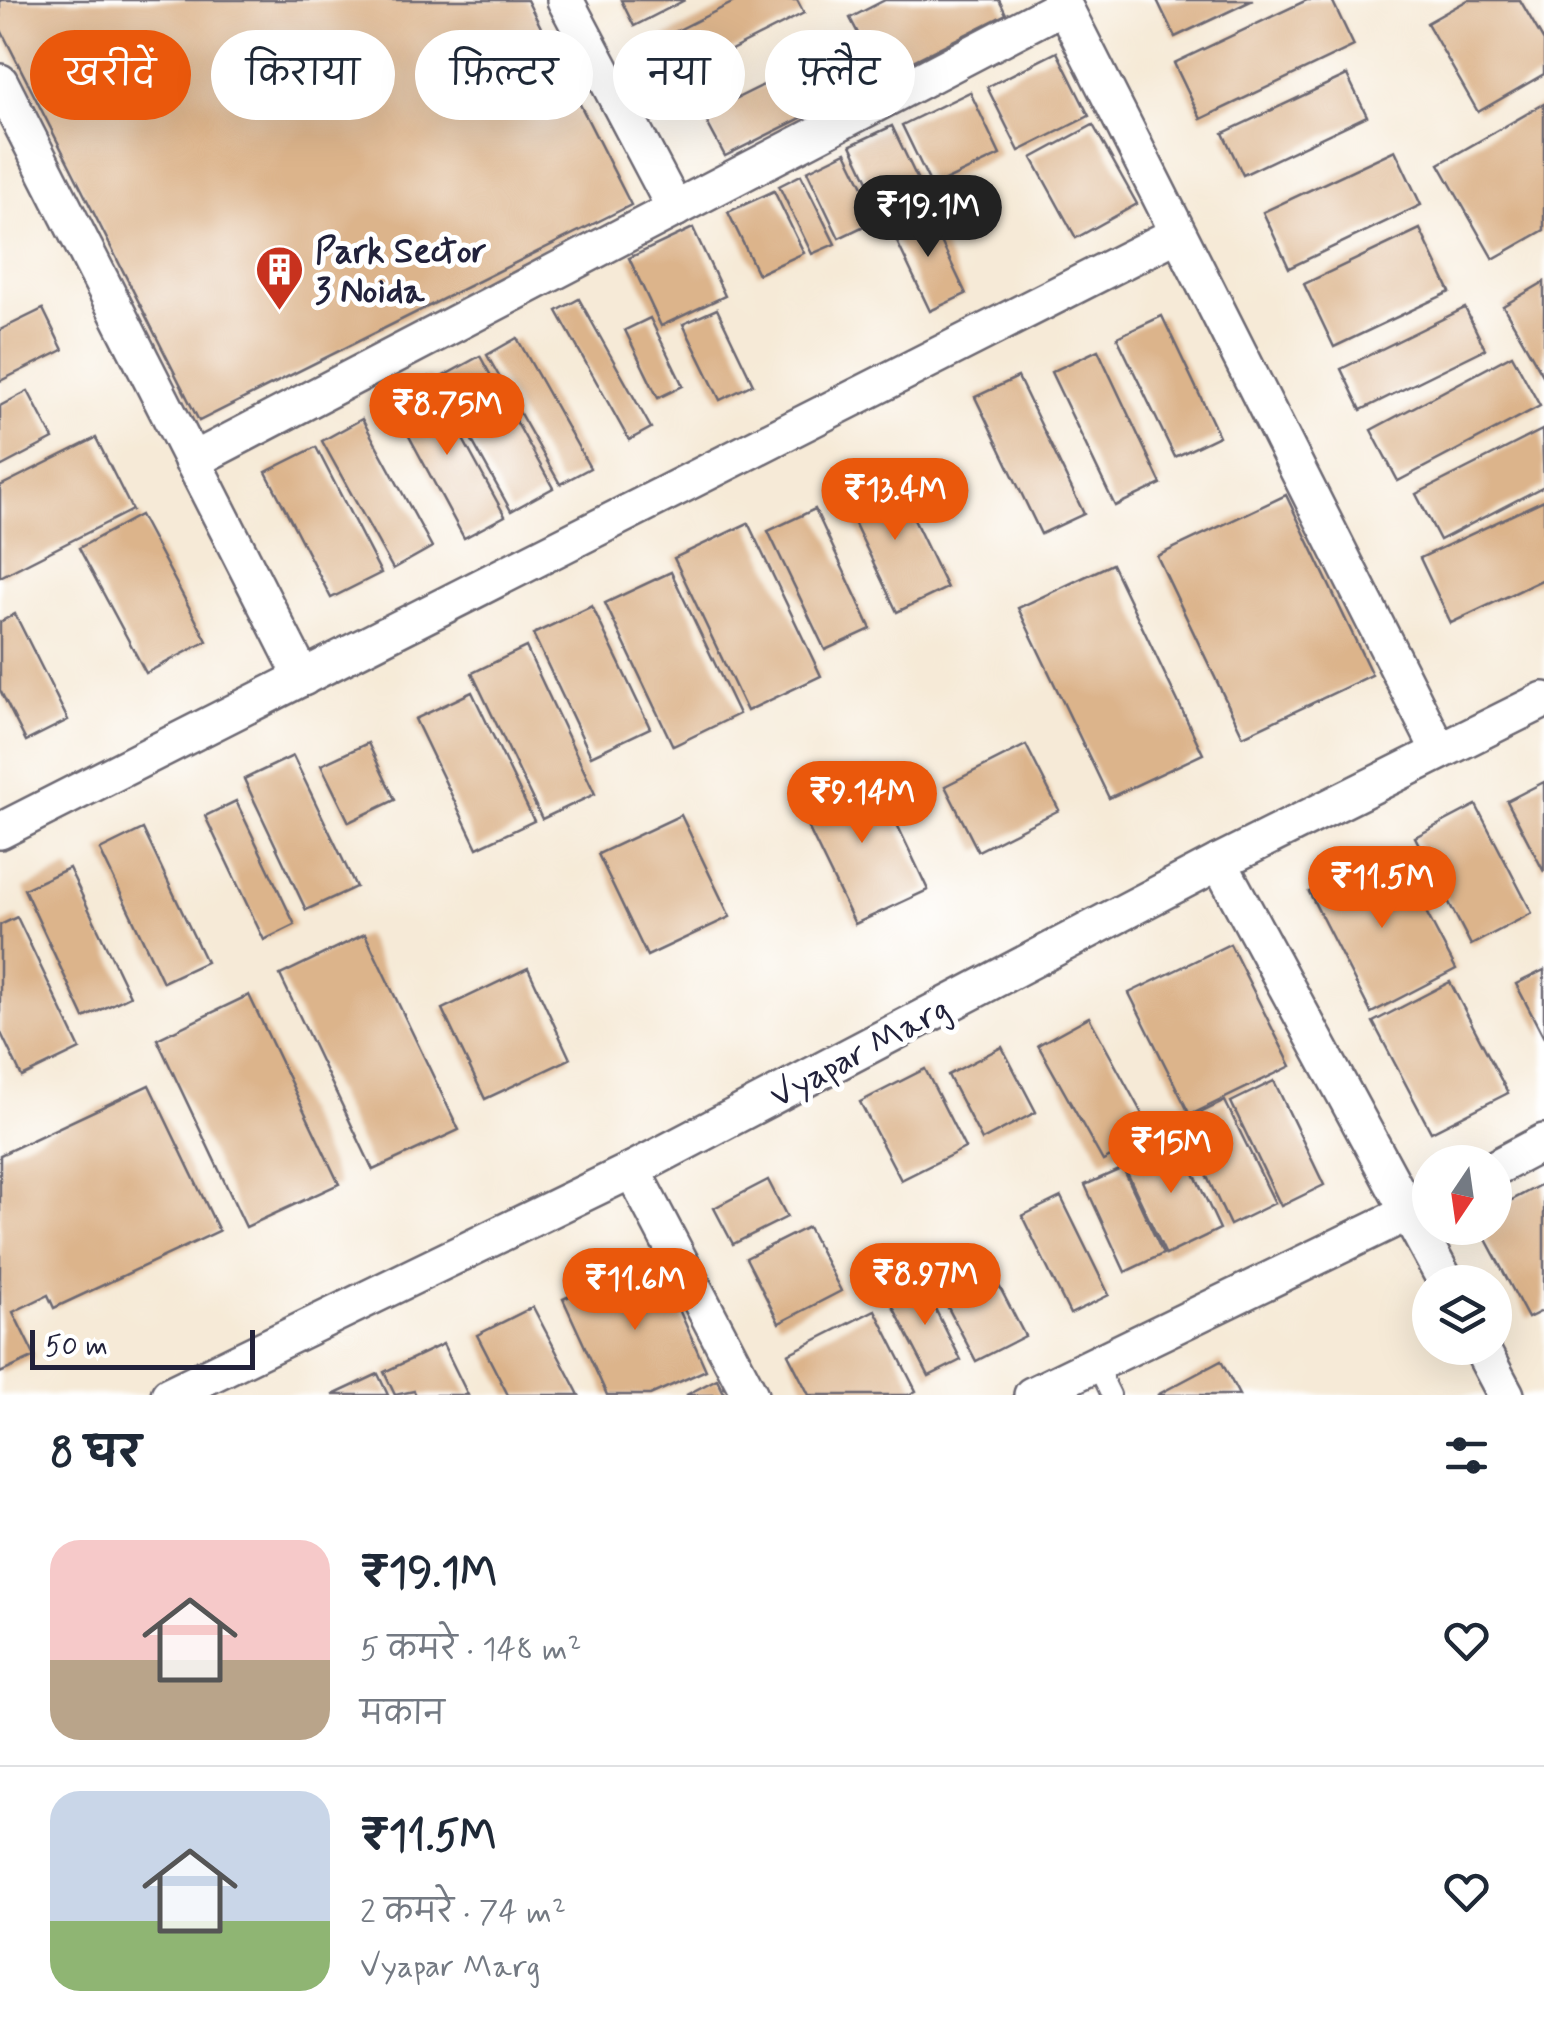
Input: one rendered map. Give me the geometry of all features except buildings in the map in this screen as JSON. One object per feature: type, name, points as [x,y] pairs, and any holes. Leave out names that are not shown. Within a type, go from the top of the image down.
[{"type":"street","points":[[565,0],[676,208]]},
{"type":"street","points":[[192,460],[1062,3],[1439,750]]},
{"type":"street","points":[[0,82],[302,678]]},
{"type":"street","points":[[0,831],[1178,234]]},
{"type":"street","name":"Vyapar Marg","points":[[170,1395],[632,1170],[1219,862],[1544,700]]},
{"type":"street","points":[[1219,862],[1412,1193]]},
{"type":"street","points":[[1512,1159],[1544,1142]]},
{"type":"street","points":[[632,1170],[750,1395]]},
{"type":"street","points":[[1032,1395],[1103,1380],[1412,1211]]},
{"type":"street","points":[[1489,1365],[1506,1395]]},
{"type":"place","name":"Park Sector 3 Noida","points":[[280,312]]}]
